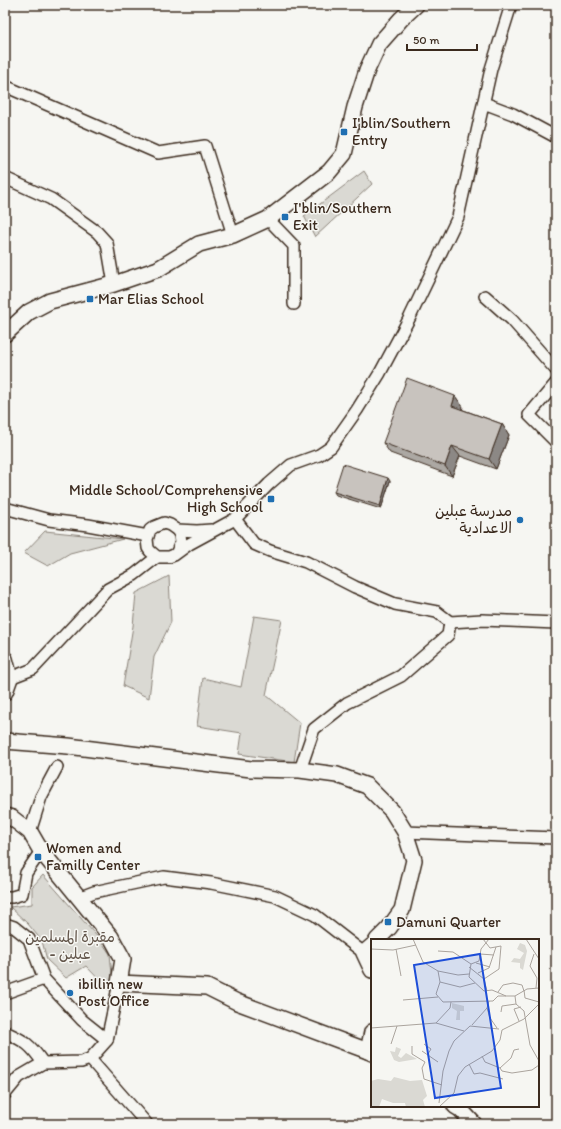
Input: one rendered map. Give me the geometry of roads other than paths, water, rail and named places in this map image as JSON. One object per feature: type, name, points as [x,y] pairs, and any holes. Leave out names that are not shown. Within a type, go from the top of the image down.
[{"type":"street","points":[[5,334],[29,312],[44,304],[114,284],[158,269],[200,244],[233,235],[268,219],[329,172],[343,157],[346,151],[355,107],[367,70],[379,44],[401,18],[416,5]]},
{"type":"street","points":[[177,552],[181,542],[180,535],[170,524],[159,524],[150,530],[147,542],[148,548],[157,557],[169,558],[189,544],[235,519],[291,465],[319,455],[331,447],[357,410],[380,373],[410,317],[458,217],[492,69],[511,5]]},
{"type":"street","points":[[5,86],[158,153],[205,146],[233,235]]},
{"type":"street","points":[[484,103],[513,114],[556,137]]},
{"type":"street","points":[[5,178],[50,199],[97,232],[107,243],[114,284]]},
{"type":"street","points":[[268,219],[294,246],[294,304]]},
{"type":"street","points":[[485,296],[512,320],[556,370]]},
{"type":"street","points":[[556,383],[529,415],[556,442]]},
{"type":"street","points":[[5,508],[49,520],[88,525],[148,536]]},
{"type":"street","points":[[235,519],[254,544],[270,551],[306,562],[355,587],[395,604],[437,612],[450,622],[482,620],[556,622]]},
{"type":"street","points":[[177,530],[197,531],[216,529]]},
{"type":"street","points":[[5,659],[8,685],[33,669],[108,590],[134,575],[157,557]]},
{"type":"street","points":[[300,770],[314,729],[347,702],[401,676],[448,634],[450,622]]},
{"type":"street","points":[[5,741],[68,746],[251,769],[300,770],[337,775],[367,786],[392,811],[405,832],[414,860],[402,910],[379,939]]},
{"type":"street","points":[[30,832],[41,797],[57,766]]},
{"type":"street","points":[[5,816],[12,818],[30,832],[41,851],[111,937],[123,959],[107,1040],[90,1059],[81,1062],[43,1063],[19,1077],[5,1094]]},
{"type":"street","points":[[405,832],[556,838]]},
{"type":"street","points":[[5,897],[12,897],[22,894],[26,873],[41,851]]},
{"type":"street","points":[[78,898],[94,892],[164,877],[211,883],[275,896],[314,915],[368,949],[371,965]]},
{"type":"street","points":[[5,924],[14,927],[29,938],[44,979],[82,1020],[107,1040]]},
{"type":"street","points":[[5,993],[44,979]]},
{"type":"street","points":[[119,983],[207,987],[237,1002],[370,1052],[371,1042]]},
{"type":"street","points":[[5,1032],[20,1039],[34,1049],[43,1063]]},
{"type":"street","points":[[90,1059],[147,1124]]},
{"type":"street","points":[[456,1107],[474,1124]]},
{"type":"place","name":"I'blin/Southern Entry","points":[[344,132]]},
{"type":"place","name":"I'blin/Southern Exit","points":[[285,217]]},
{"type":"place","name":"Mar Elias School","points":[[90,299]]},
{"type":"place","name":"Middle School/Comprehensive High School","points":[[271,499]]},
{"type":"place","name":"مدرسة عبلين الاعدادية","points":[[520,520]]},
{"type":"place","name":"Women and Familly Center","points":[[38,857]]},
{"type":"place","name":"Damuni Quarter","points":[[388,922]]},
{"type":"place","name":"ibillin new Post Office","points":[[70,993]]},
{"type":"park label","name":"مقبرة المسلمين - عبلين","points":[[70,946]]}]
